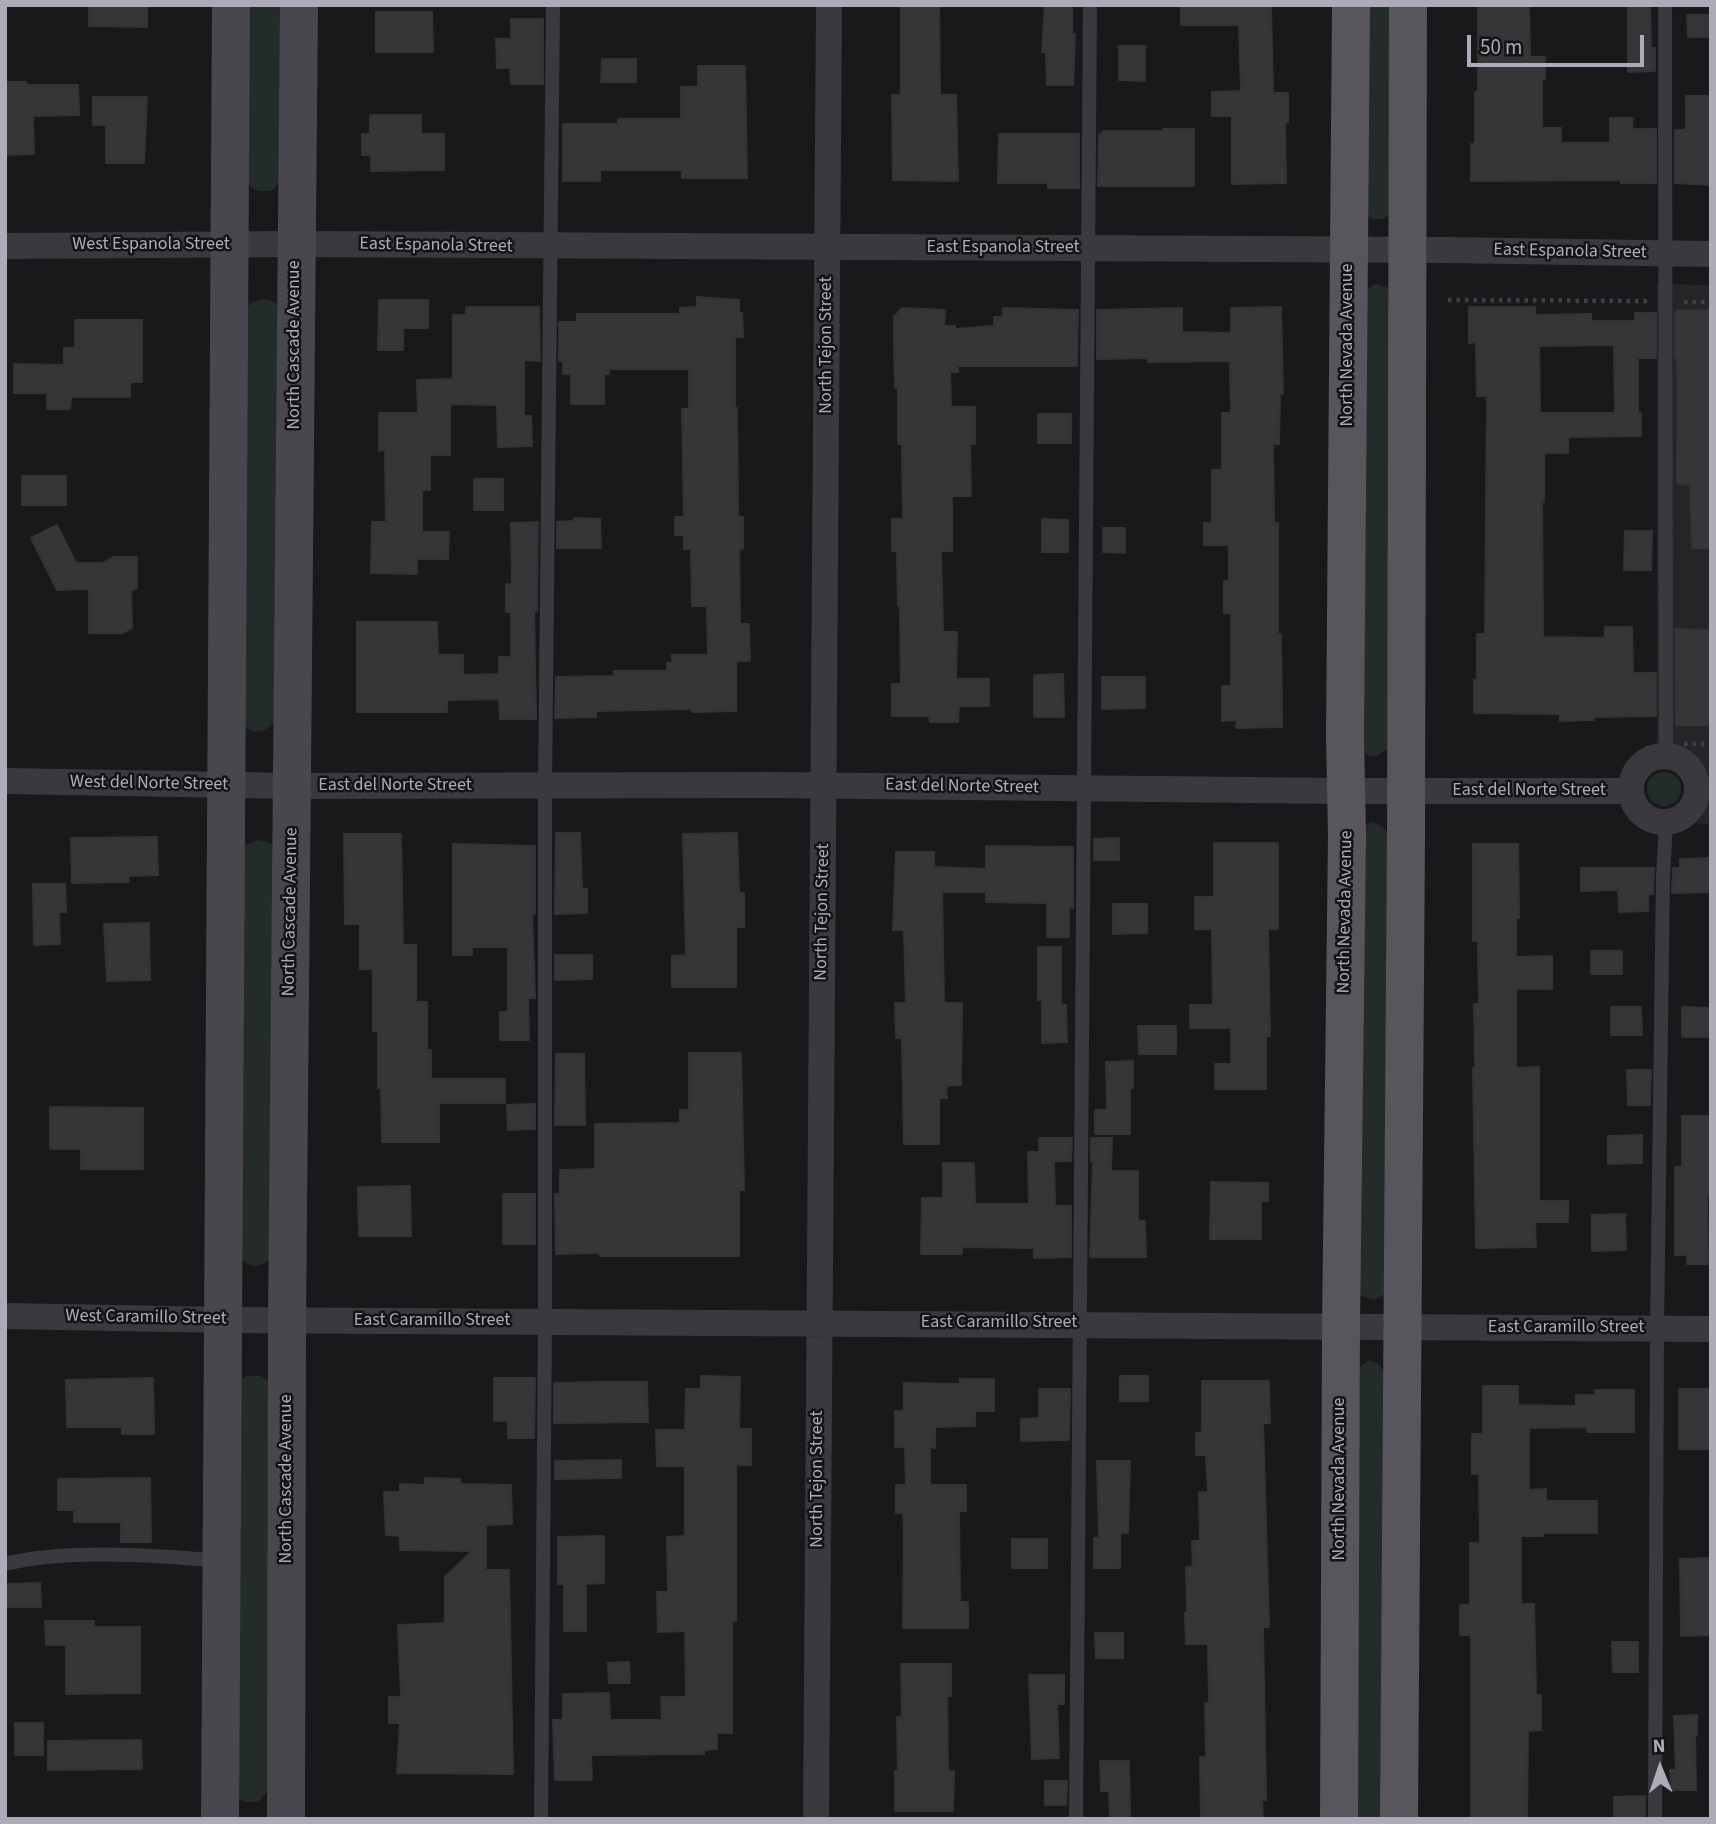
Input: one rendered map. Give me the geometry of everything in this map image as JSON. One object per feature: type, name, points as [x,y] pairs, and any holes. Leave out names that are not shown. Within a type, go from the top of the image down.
[{"type":"main road","points":[[220,1819],[231,5]]},
{"type":"main road","name":"North Cascade Avenue","points":[[286,1819],[287,1320],[299,5]]},
{"type":"main road","name":"North Nevada Avenue","points":[[1339,1819],[1340,1326],[1347,836],[1345,791],[1351,5]]},
{"type":"main road","points":[[1399,1819],[1408,5]]},
{"type":"street","name":"North Tejon Street","points":[[816,1819],[829,5]]},
{"type":"street","name":"West Espanola Street","points":[[5,246],[296,244]]},
{"type":"street","name":"East Espanola Street","points":[[296,244],[1711,254]]},
{"type":"street","name":"East del Norte Street","points":[[1666,750],[1637,770],[1631,791],[1638,810],[1656,821],[1666,822]]},
{"type":"street","points":[[1666,750],[1703,776],[1691,808],[1676,820],[1666,822]]},
{"type":"street","name":"West del Norte Street","points":[[5,781],[293,786]]},
{"type":"street","name":"East del Norte Street","points":[[293,786],[1631,791]]},
{"type":"street","name":"West Caramillo Street","points":[[5,1316],[287,1320]]},
{"type":"street","name":"East Caramillo Street","points":[[287,1320],[1711,1329]]},
{"type":"lane","points":[[541,1819],[545,786],[553,5]]},
{"type":"lane","points":[[1076,1819],[1090,5]]},
{"type":"lane","points":[[1665,5],[1666,750]]},
{"type":"lane","points":[[1655,1819],[1657,1328],[1666,822]]},
{"type":"lane","points":[[5,1564],[18,1560],[96,1556],[186,1557],[222,1561]]},
{"type":"path","points":[[1448,300],[1711,302]]},
{"type":"path","points":[[1666,750],[1711,744]]},
{"type":"shaded area","points":[[245,5],[282,5],[282,178],[273,190],[268,191],[251,187],[245,181]]},
{"type":"shaded area","points":[[1361,5],[1397,5],[1392,213],[1383,219],[1373,219],[1363,213]]},
{"type":"shaded area","points":[[1374,284],[1386,287],[1395,299],[1387,749],[1377,756],[1368,756],[1361,748],[1363,293]]},
{"type":"shaded area","points":[[1657,284],[1711,285],[1711,825],[1696,824],[1705,810],[1709,796],[1710,780],[1705,767],[1680,749],[1657,747]]},
{"type":"shaded area","points":[[261,299],[273,301],[281,309],[277,717],[267,728],[255,731],[245,728],[244,311],[251,303]]},
{"type":"shaded area","points":[[1664,772],[1676,777],[1681,789],[1676,801],[1664,806],[1652,801],[1647,789],[1652,777]]},
{"type":"shaded area","points":[[1373,822],[1382,826],[1390,837],[1387,1289],[1382,1296],[1374,1300],[1357,1294],[1362,826]]},
{"type":"shaded area","points":[[257,840],[269,842],[279,850],[269,1260],[255,1266],[236,1254],[238,852]]},
{"type":"shaded area","points":[[1369,1360],[1379,1364],[1386,1375],[1385,1819],[1350,1819],[1360,1367]]},
{"type":"shaded area","points":[[247,1376],[261,1376],[268,1381],[270,1789],[258,1802],[246,1802],[236,1798],[238,1380]]},
{"type":"building","points":[[89,5],[147,5],[147,27],[89,26]]},
{"type":"building","points":[[901,5],[939,5],[940,95],[956,95],[958,181],[893,180],[892,95],[901,95]]},
{"type":"building","points":[[1045,5],[1072,5],[1072,34],[1075,34],[1073,85],[1047,85],[1046,52],[1042,52]]},
{"type":"building","points":[[1181,5],[1271,5],[1273,93],[1288,93],[1288,122],[1285,123],[1286,183],[1232,184],[1232,116],[1212,116],[1212,92],[1241,91],[1239,25],[1181,25]]},
{"type":"building","points":[[1478,5],[1529,5],[1530,57],[1545,57],[1542,128],[1561,128],[1561,143],[1610,143],[1610,118],[1633,118],[1632,129],[1656,129],[1656,183],[1621,183],[1621,180],[1471,181],[1471,144],[1475,144],[1475,92],[1478,92]]},
{"type":"building","points":[[1628,5],[1650,5],[1651,48],[1655,48],[1655,71],[1628,72]]},
{"type":"building","points":[[376,12],[432,12],[433,52],[376,52]]},
{"type":"building","points":[[1687,15],[1709,15],[1709,37],[1688,37]]},
{"type":"building","points":[[511,19],[543,19],[543,84],[511,84],[510,68],[497,68],[496,39],[511,39]]},
{"type":"building","points":[[1119,46],[1145,46],[1145,81],[1119,80]]},
{"type":"building","points":[[602,59],[636,59],[636,82],[601,82]]},
{"type":"building","points":[[698,66],[745,66],[747,178],[682,178],[682,170],[600,170],[600,181],[563,181],[563,124],[618,124],[618,119],[681,119],[681,87],[698,87]]},
{"type":"building","points":[[5,82],[26,82],[26,85],[78,85],[79,115],[33,116],[34,154],[5,155]]},
{"type":"building","points":[[1686,96],[1711,96],[1711,185],[1675,183],[1675,130],[1686,130]]},
{"type":"building","points":[[93,97],[147,97],[144,163],[106,163],[106,125],[93,125]]},
{"type":"building","points":[[370,115],[421,115],[421,134],[444,134],[444,170],[371,171],[371,155],[362,155],[362,134],[370,134]]},
{"type":"building","points":[[1194,129],[1194,186],[1098,186],[1099,134],[1103,134],[1103,131]]},
{"type":"building","points":[[999,134],[1079,134],[1079,188],[1048,188],[1048,183],[998,183]]},
{"type":"building","points":[[697,297],[739,300],[739,313],[742,313],[743,337],[735,337],[735,408],[738,517],[743,517],[743,549],[739,549],[740,624],[749,624],[750,661],[736,661],[736,711],[596,711],[596,717],[555,718],[556,677],[614,676],[614,671],[667,671],[667,663],[672,663],[672,655],[708,655],[707,606],[692,606],[691,549],[684,549],[684,535],[675,535],[675,517],[684,517],[682,409],[689,409],[689,369],[609,369],[609,374],[604,374],[604,404],[571,404],[571,374],[563,374],[563,361],[559,361],[559,322],[577,322],[577,314],[680,314],[680,308],[697,307]]},
{"type":"building","points":[[379,300],[428,300],[428,328],[403,328],[403,350],[378,350]]},
{"type":"building","points":[[466,307],[539,307],[540,361],[524,360],[524,416],[531,416],[532,446],[498,447],[497,405],[450,404],[450,455],[430,455],[430,490],[422,490],[422,532],[449,532],[448,559],[417,559],[417,574],[371,573],[372,522],[386,522],[385,450],[379,451],[379,413],[418,413],[417,380],[453,379],[453,315],[466,315]]},
{"type":"building","points":[[1281,307],[1283,394],[1280,394],[1279,444],[1273,444],[1274,523],[1278,523],[1278,634],[1281,634],[1282,727],[1236,728],[1237,720],[1222,721],[1222,686],[1231,686],[1231,613],[1224,613],[1224,581],[1229,581],[1229,545],[1204,545],[1204,523],[1212,523],[1212,470],[1222,470],[1222,413],[1231,413],[1230,361],[1148,362],[1148,358],[1097,359],[1097,310],[1182,308],[1182,332],[1231,333],[1231,308]]},
{"type":"building","points":[[1469,307],[1535,307],[1535,315],[1591,314],[1591,321],[1635,321],[1635,313],[1656,313],[1656,358],[1638,358],[1638,413],[1641,413],[1641,436],[1568,437],[1568,453],[1544,453],[1542,502],[1543,637],[1605,638],[1605,627],[1632,627],[1633,673],[1656,673],[1656,716],[1594,717],[1594,720],[1560,721],[1560,714],[1474,713],[1477,634],[1485,634],[1487,396],[1477,396],[1476,342],[1469,343]],"holes":[[[1614,345],[1615,413],[1540,413],[1539,346]]]},
{"type":"building","points":[[902,308],[945,310],[944,326],[955,326],[955,329],[994,326],[994,317],[1003,317],[1003,308],[1078,310],[1077,366],[958,366],[958,372],[950,372],[951,407],[975,407],[975,444],[970,444],[971,496],[952,496],[952,551],[941,551],[943,632],[957,632],[956,679],[989,679],[989,706],[959,706],[958,722],[930,722],[929,716],[892,716],[892,684],[901,684],[897,551],[892,551],[892,519],[903,519],[902,444],[898,444],[898,388],[895,388],[894,340],[894,317]]},
{"type":"building","points":[[1678,310],[1711,310],[1711,548],[1692,548],[1690,485],[1677,484],[1675,313]]},
{"type":"building","points":[[75,320],[142,320],[142,382],[130,382],[130,397],[71,397],[70,409],[47,409],[47,393],[14,393],[14,364],[64,365],[64,348],[75,348]]},
{"type":"building","points":[[1038,414],[1071,414],[1071,443],[1038,443]]},
{"type":"building","points":[[22,476],[66,476],[66,505],[22,505]]},
{"type":"building","points":[[474,479],[503,479],[503,510],[474,510]]},
{"type":"building","points":[[574,518],[600,519],[601,548],[557,548],[557,522],[574,521]]},
{"type":"building","points":[[1042,519],[1068,520],[1068,552],[1042,552]]},
{"type":"building","points":[[538,522],[537,611],[534,612],[536,719],[500,719],[499,699],[447,700],[447,712],[357,712],[357,622],[437,622],[438,655],[463,655],[463,675],[499,674],[499,657],[511,657],[511,612],[506,612],[506,584],[512,585],[511,523]]},
{"type":"building","points":[[57,525],[76,563],[103,563],[114,557],[137,557],[137,588],[131,591],[132,628],[123,633],[89,633],[89,589],[57,590],[31,538]]},
{"type":"building","points":[[1103,528],[1125,528],[1125,553],[1103,552]]},
{"type":"building","points":[[1625,531],[1652,531],[1651,570],[1624,570]]},
{"type":"building","points":[[1675,629],[1711,630],[1711,725],[1676,725]]},
{"type":"building","points":[[1063,674],[1064,717],[1034,717],[1034,675]]},
{"type":"building","points":[[1102,677],[1145,677],[1145,708],[1102,709]]},
{"type":"building","points":[[556,833],[580,833],[582,889],[587,889],[587,913],[555,914]]},
{"type":"building","points":[[737,833],[739,893],[744,893],[744,927],[736,927],[736,987],[672,987],[672,956],[686,955],[683,834]]},
{"type":"building","points":[[344,834],[401,834],[403,945],[416,945],[416,1002],[427,1002],[427,1050],[431,1050],[431,1079],[505,1079],[505,1103],[439,1103],[439,1142],[382,1142],[378,1031],[373,1031],[373,969],[360,969],[360,924],[345,924]]},
{"type":"building","points":[[157,837],[158,875],[128,876],[129,882],[72,883],[71,838]]},
{"type":"building","points":[[1119,838],[1119,860],[1094,860],[1094,839]]},
{"type":"building","points":[[1214,843],[1278,843],[1278,929],[1268,929],[1270,1036],[1266,1036],[1266,1089],[1215,1089],[1215,1064],[1231,1064],[1231,1028],[1190,1028],[1190,1005],[1213,1005],[1212,929],[1195,929],[1195,897],[1214,897]]},
{"type":"building","points":[[453,844],[535,846],[535,914],[532,914],[535,998],[528,998],[529,1040],[500,1040],[500,1012],[508,1012],[508,947],[472,947],[472,955],[453,955]]},
{"type":"building","points":[[1473,844],[1518,844],[1519,918],[1516,918],[1516,957],[1552,956],[1552,989],[1516,989],[1516,1068],[1539,1067],[1539,1201],[1568,1201],[1568,1222],[1535,1222],[1536,1247],[1476,1248],[1473,1068],[1474,1004],[1479,1004],[1478,941],[1473,941]]},
{"type":"building","points":[[986,846],[1073,847],[1073,908],[1069,907],[1069,937],[1047,937],[1047,903],[986,902],[986,892],[942,892],[944,1003],[962,1003],[961,1085],[946,1086],[947,1098],[939,1098],[939,1144],[904,1144],[902,1038],[896,1038],[895,1003],[906,1003],[904,930],[893,930],[896,852],[934,852],[934,867],[986,869]]},
{"type":"building","points":[[1711,858],[1711,892],[1672,893],[1673,868],[1680,868],[1680,859]]},
{"type":"building","points":[[1581,868],[1654,868],[1653,894],[1648,894],[1648,911],[1619,912],[1618,890],[1581,891]]},
{"type":"building","points":[[33,884],[65,884],[66,912],[59,912],[60,944],[34,945]]},
{"type":"building","points":[[1113,904],[1147,904],[1147,933],[1113,934]]},
{"type":"building","points":[[149,923],[150,980],[107,981],[104,924]]},
{"type":"building","points":[[1038,947],[1061,947],[1061,1005],[1066,1005],[1067,1042],[1042,1043],[1042,1000],[1038,1000]]},
{"type":"building","points":[[1591,951],[1622,951],[1622,974],[1591,974]]},
{"type":"building","points":[[555,955],[592,955],[592,979],[555,980]]},
{"type":"building","points":[[1611,1007],[1641,1007],[1642,1035],[1611,1035]]},
{"type":"building","points":[[1682,1007],[1711,1008],[1711,1037],[1682,1037]]},
{"type":"building","points":[[1138,1026],[1176,1026],[1176,1054],[1139,1054]]},
{"type":"building","points":[[689,1053],[741,1053],[744,1190],[739,1190],[739,1256],[556,1254],[555,1194],[560,1194],[560,1170],[595,1169],[595,1124],[680,1123],[680,1110],[689,1110]]},
{"type":"building","points":[[556,1054],[584,1054],[585,1125],[555,1125]]},
{"type":"building","points":[[1133,1061],[1130,1134],[1095,1134],[1095,1110],[1107,1110],[1106,1062]]},
{"type":"building","points":[[1627,1070],[1651,1070],[1650,1105],[1628,1105]]},
{"type":"building","points":[[535,1104],[535,1129],[508,1130],[507,1105]]},
{"type":"building","points":[[50,1107],[143,1108],[143,1169],[81,1169],[81,1149],[50,1149]]},
{"type":"building","points":[[1682,1116],[1711,1116],[1711,1195],[1707,1195],[1708,1264],[1687,1264],[1687,1255],[1675,1255],[1675,1167],[1682,1167]]},
{"type":"building","points":[[1642,1135],[1642,1163],[1608,1164],[1608,1136]]},
{"type":"building","points":[[1039,1138],[1072,1138],[1071,1161],[1054,1161],[1055,1206],[1071,1206],[1071,1257],[1034,1258],[1034,1248],[962,1247],[962,1254],[921,1254],[922,1198],[943,1198],[943,1163],[974,1163],[975,1204],[1029,1204],[1028,1152],[1039,1152]]},
{"type":"building","points":[[1091,1138],[1112,1138],[1111,1171],[1138,1171],[1138,1221],[1145,1221],[1146,1257],[1090,1257],[1093,1161]]},
{"type":"building","points":[[1211,1182],[1268,1183],[1268,1201],[1261,1201],[1261,1239],[1210,1239]]},
{"type":"building","points":[[410,1186],[411,1236],[359,1236],[358,1187]]},
{"type":"building","points":[[503,1194],[535,1194],[535,1244],[503,1244]]},
{"type":"building","points":[[1625,1214],[1626,1250],[1592,1251],[1592,1215]]},
{"type":"building","points":[[701,1376],[740,1377],[739,1429],[751,1429],[751,1465],[736,1465],[736,1621],[732,1621],[732,1733],[717,1733],[717,1749],[704,1750],[704,1754],[591,1755],[592,1780],[555,1780],[553,1720],[563,1720],[563,1694],[609,1693],[610,1720],[662,1720],[661,1697],[686,1697],[685,1631],[658,1632],[657,1592],[668,1592],[667,1537],[685,1536],[685,1466],[657,1466],[656,1430],[685,1430],[686,1389],[701,1389]]},
{"type":"building","points":[[1120,1376],[1148,1376],[1148,1401],[1120,1401]]},
{"type":"building","points":[[153,1378],[154,1434],[122,1434],[122,1427],[67,1427],[66,1380]]},
{"type":"building","points":[[494,1378],[535,1378],[534,1438],[508,1438],[508,1421],[494,1421]]},
{"type":"building","points":[[960,1379],[994,1379],[994,1411],[975,1411],[975,1426],[935,1427],[935,1448],[930,1447],[930,1485],[966,1485],[966,1511],[959,1511],[960,1602],[968,1602],[968,1628],[903,1628],[904,1530],[903,1513],[896,1513],[896,1485],[906,1485],[905,1447],[895,1447],[895,1411],[904,1411],[904,1383],[960,1384]]},
{"type":"building","points":[[1202,1381],[1269,1381],[1270,1423],[1263,1423],[1269,1627],[1263,1627],[1266,1800],[1262,1800],[1263,1819],[1201,1819],[1200,1757],[1206,1757],[1208,1644],[1186,1644],[1185,1613],[1186,1567],[1193,1566],[1192,1541],[1200,1541],[1199,1492],[1208,1492],[1206,1455],[1196,1455],[1196,1433],[1202,1432]]},
{"type":"building","points":[[647,1382],[648,1422],[554,1423],[554,1383]]},
{"type":"building","points":[[1483,1386],[1518,1386],[1518,1405],[1576,1406],[1576,1395],[1595,1395],[1595,1390],[1634,1390],[1634,1432],[1587,1432],[1587,1427],[1529,1428],[1529,1490],[1546,1489],[1546,1501],[1597,1501],[1597,1533],[1543,1533],[1543,1536],[1521,1536],[1521,1604],[1534,1604],[1536,1695],[1541,1695],[1541,1730],[1528,1731],[1527,1819],[1471,1819],[1471,1635],[1460,1635],[1460,1605],[1470,1605],[1470,1543],[1480,1543],[1479,1474],[1472,1474],[1472,1434],[1483,1434]]},
{"type":"building","points":[[1039,1389],[1070,1389],[1069,1440],[1021,1441],[1021,1419],[1039,1418]]},
{"type":"building","points":[[1679,1389],[1711,1389],[1711,1449],[1679,1449]]},
{"type":"building","points":[[621,1460],[621,1478],[555,1479],[555,1461]]},
{"type":"building","points":[[1097,1461],[1130,1461],[1128,1533],[1120,1533],[1120,1568],[1094,1568],[1094,1538],[1099,1538]]},
{"type":"building","points":[[150,1478],[151,1542],[121,1542],[121,1522],[74,1522],[74,1510],[58,1510],[58,1479]]},
{"type":"building","points":[[425,1478],[460,1479],[460,1484],[511,1485],[512,1524],[486,1525],[486,1570],[509,1570],[513,1774],[397,1773],[400,1723],[389,1723],[389,1697],[401,1697],[398,1625],[445,1623],[445,1577],[472,1551],[400,1550],[400,1536],[386,1535],[384,1492],[400,1492],[400,1484],[425,1485]]},
{"type":"building","points":[[604,1536],[604,1583],[586,1584],[586,1631],[564,1631],[564,1584],[558,1584],[558,1537]]},
{"type":"building","points":[[1012,1539],[1047,1539],[1047,1568],[1012,1568]]},
{"type":"building","points":[[1711,1558],[1711,1635],[1681,1636],[1680,1559]]},
{"type":"building","points":[[40,1583],[41,1607],[5,1607],[5,1584]]},
{"type":"building","points":[[45,1621],[94,1621],[94,1627],[140,1627],[140,1693],[66,1694],[66,1645],[46,1645]]},
{"type":"building","points":[[1095,1633],[1123,1633],[1123,1658],[1096,1658]]},
{"type":"building","points":[[1612,1642],[1638,1642],[1638,1672],[1613,1672]]},
{"type":"building","points":[[629,1662],[630,1683],[609,1683],[608,1663]]},
{"type":"building","points":[[901,1664],[951,1664],[951,1696],[947,1696],[948,1771],[954,1771],[953,1811],[895,1811],[895,1771],[898,1771],[897,1717],[902,1717]]},
{"type":"building","points":[[1029,1675],[1064,1675],[1064,1704],[1057,1704],[1059,1758],[1032,1759]]},
{"type":"building","points":[[1697,1715],[1696,1790],[1671,1790],[1670,1770],[1676,1770],[1674,1716]]},
{"type":"building","points":[[15,1723],[43,1723],[43,1755],[15,1755]]},
{"type":"building","points":[[141,1740],[142,1769],[48,1770],[48,1741]]},
{"type":"building","points":[[1100,1761],[1129,1761],[1130,1819],[1110,1819],[1109,1791],[1101,1791]]},
{"type":"building","points":[[1045,1781],[1067,1781],[1066,1805],[1045,1805]]},
{"type":"building","points":[[1645,1796],[1645,1819],[1614,1819],[1614,1797]]}]
